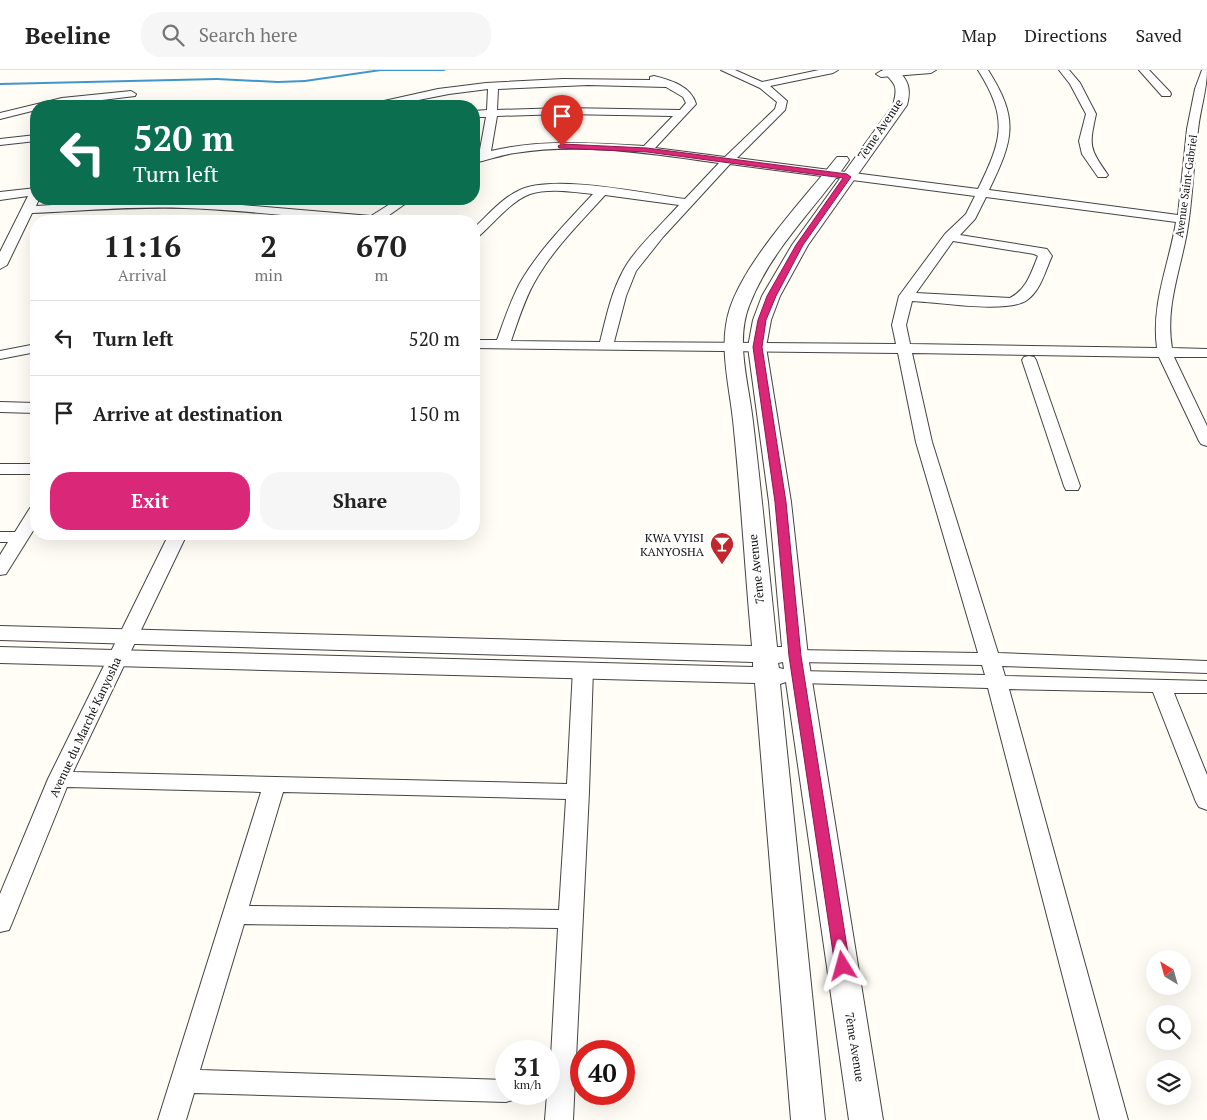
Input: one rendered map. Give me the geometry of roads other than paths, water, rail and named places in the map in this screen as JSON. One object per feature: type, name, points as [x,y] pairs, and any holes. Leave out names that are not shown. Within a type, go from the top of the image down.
[{"type":"street","points":[[629,70],[685,93],[691,99],[691,104],[647,150]]},
{"type":"street","points":[[606,346],[619,296],[630,270],[659,234],[728,160],[780,110],[782,101],[775,94],[761,85],[726,70]]},
{"type":"street","points":[[761,85],[833,70]]},
{"type":"street","points":[[884,72],[931,70]]},
{"type":"street","points":[[983,70],[997,92],[1005,134],[1000,155],[971,216],[950,237],[906,296],[899,325],[924,442],[997,683],[1114,1120]]},
{"type":"street","points":[[1064,70],[1084,98],[1091,114],[1085,141],[1088,154],[1102,175]]},
{"type":"street","points":[[1144,70],[1166,94]]},
{"type":"street","name":"Avenue Saint-Gabriel","points":[[1206,70],[1197,103],[1181,234],[1162,300],[1162,324],[1167,356],[1189,407],[1207,441]]},
{"type":"street","name":"7ème Avenue","points":[[808,1120],[743,420],[734,351],[739,308],[750,282],[771,250],[900,105],[904,92],[901,82],[884,72]]},
{"type":"street","points":[[402,100],[428,94],[493,86],[577,82],[665,84]]},
{"type":"street","points":[[480,155],[492,113],[493,86]]},
{"type":"street","points":[[72,100],[131,94]]},
{"type":"street","points":[[0,116],[30,109]]},
{"type":"street","points":[[480,114],[564,111],[681,113]]},
{"type":"street","points":[[0,142],[30,139]]},
{"type":"street","points":[[480,158],[512,150],[552,146],[647,150],[1183,220]]},
{"type":"street","name":"7ème Avenue","points":[[838,175],[771,296],[762,320],[757,352],[780,502],[797,666],[866,1120]]},
{"type":"street","points":[[480,229],[524,192],[547,188],[601,192],[688,203]]},
{"type":"street","points":[[502,345],[520,297],[537,269],[555,243],[601,192]]},
{"type":"street","points":[[0,196],[30,194]]},
{"type":"street","points":[[0,265],[30,205]]},
{"type":"street","points":[[28,210],[116,205]]},
{"type":"street","points":[[195,205],[308,215]]},
{"type":"street","points":[[384,215],[398,205]]},
{"type":"street","points":[[0,232],[17,229]]},
{"type":"street","points":[[906,296],[1006,303],[1016,302],[1027,295],[1045,256],[1042,252],[1035,250],[950,237]]},
{"type":"street","points":[[16,339],[30,338]]},
{"type":"street","points":[[480,344],[606,346],[757,352],[1167,356]]},
{"type":"street","points":[[0,355],[30,349]]},
{"type":"street","points":[[480,356],[734,351]]},
{"type":"street","points":[[904,354],[1029,360],[1207,353]]},
{"type":"street","points":[[1029,360],[1072,486]]},
{"type":"street","points":[[0,407],[30,408]]},
{"type":"street","points":[[0,469],[30,469]]},
{"type":"street","points":[[0,570],[30,522]]},
{"type":"street","points":[[0,537],[21,538]]},
{"type":"street","name":"Avenue du Marché Kanyosha","points":[[0,924],[59,778],[175,540]]},
{"type":"street","points":[[0,633],[122,647],[584,669],[765,664]]},
{"type":"street","points":[[0,655],[122,647],[334,641],[797,666],[997,683],[1207,688]]},
{"type":"street","points":[[797,666],[990,659],[1207,667]]},
{"type":"street","points":[[559,1040],[570,920],[584,669]]},
{"type":"street","points":[[1161,686],[1207,802]]},
{"type":"street","points":[[59,778],[578,792]]},
{"type":"street","points":[[172,1120],[274,784]]},
{"type":"street","points":[[234,915],[570,920]]},
{"type":"street","points":[[184,1081],[495,1091]]},
{"type":"street","points":[[556,1105],[559,1120]]},
{"type":"waterway","points":[[0,84],[217,79],[278,82],[305,81],[381,70],[444,70]]},
{"type":"place","name":"KWA VYISI KANYOSHA","points":[[722,565]]}]
